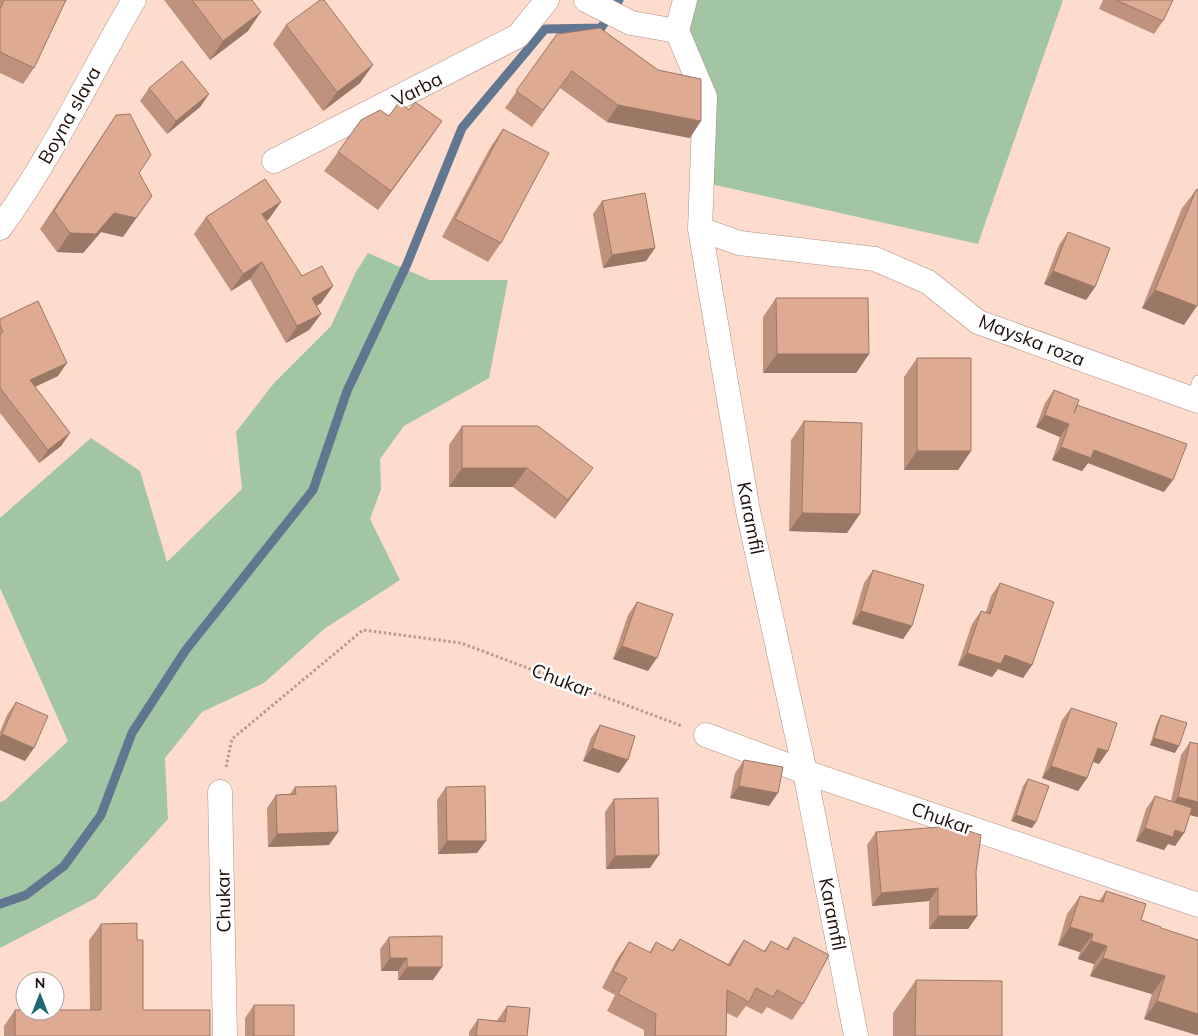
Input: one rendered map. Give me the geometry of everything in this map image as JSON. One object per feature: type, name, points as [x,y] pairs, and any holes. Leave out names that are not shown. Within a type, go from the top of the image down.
[{"type":"street","name":"Boyna slava","points":[[0,228],[27,191],[98,61],[134,0]]},
{"type":"street","name":"Varba","points":[[274,161],[424,86],[518,36],[547,0]]},
{"type":"street","points":[[590,2],[631,23],[677,31],[685,0]]},
{"type":"street","name":"Karamfil","points":[[677,31],[705,97],[700,229],[748,511],[805,772],[856,1036]]},
{"type":"street","name":"Mayska roza","points":[[700,229],[739,243],[875,259],[928,282],[978,322],[1196,394]]},
{"type":"street","name":"Chukar","points":[[706,735],[805,772],[1198,905]]},
{"type":"street","name":"Chukar","points":[[220,792],[225,1036]]},
{"type":"path","name":"Chukar","points":[[220,792],[232,738],[363,630],[461,643],[706,735]]},
{"type":"green space","points":[[685,0],[1063,0],[978,244],[702,182],[677,31]]},
{"type":"green space","points":[[368,253],[430,280],[508,280],[489,378],[404,426],[380,459],[381,489],[370,519],[400,580],[324,629],[264,683],[202,712],[165,758],[168,819],[96,898],[0,948],[0,802],[5,800],[68,741],[0,588],[0,518],[91,438],[140,471],[167,562],[242,489],[236,432],[274,383],[331,326],[356,272]]},
{"type":"building","points":[[4,0],[66,0],[34,68],[0,52],[0,9]]},
{"type":"building","points":[[192,0],[252,0],[261,12],[223,41]]},
{"type":"building","points":[[320,0],[324,0],[373,65],[337,92],[286,25]]},
{"type":"building","points":[[1116,0],[1173,0],[1163,21]]},
{"type":"building","points":[[600,28],[658,70],[701,79],[701,121],[618,105],[572,71],[543,110],[516,91],[557,34]]},
{"type":"building","points":[[182,61],[209,94],[176,121],[149,88]]},
{"type":"building","points":[[399,102],[409,110],[415,102],[442,121],[391,191],[338,152],[361,120],[380,110],[389,116]]},
{"type":"building","points":[[130,114],[151,155],[139,173],[152,196],[136,218],[114,213],[96,234],[70,233],[54,211],[116,115]]},
{"type":"building","points":[[503,129],[549,153],[501,243],[455,219]]},
{"type":"building","points":[[265,179],[281,202],[262,214],[302,276],[322,266],[333,286],[312,298],[321,314],[297,326],[262,262],[243,274],[206,217]]},
{"type":"building","points":[[1198,189],[1198,304],[1197,306],[1155,290]]},
{"type":"building","points":[[645,193],[655,248],[612,255],[602,201]]},
{"type":"building","points":[[1068,232],[1110,248],[1095,287],[1053,271]]},
{"type":"building","points":[[776,298],[868,298],[869,354],[777,354]]},
{"type":"building","points":[[38,301],[67,363],[30,380],[70,433],[48,450],[0,388],[0,334],[3,332],[0,326],[0,319]]},
{"type":"building","points":[[917,358],[971,358],[971,451],[917,451]]},
{"type":"building","points":[[1054,390],[1079,400],[1077,405],[1187,444],[1173,480],[1094,450],[1091,458],[1061,447],[1069,424],[1045,415]]},
{"type":"building","points":[[804,421],[862,423],[860,514],[802,513]]},
{"type":"building","points":[[462,426],[538,426],[593,468],[568,500],[527,468],[462,468]]},
{"type":"building","points":[[873,570],[924,585],[912,626],[861,611]]},
{"type":"building","points":[[1000,583],[1054,602],[1032,665],[1005,655],[1001,664],[967,653],[981,611],[990,614]]},
{"type":"building","points":[[637,602],[673,614],[657,658],[622,646]]},
{"type":"building","points":[[16,702],[48,716],[34,748],[2,734]]},
{"type":"building","points":[[1071,708],[1117,723],[1108,751],[1098,748],[1087,778],[1051,766]]},
{"type":"building","points":[[1161,715],[1187,723],[1179,746],[1154,738]]},
{"type":"building","points":[[600,725],[635,736],[628,760],[592,748]]},
{"type":"building","points":[[1190,742],[1198,744],[1198,802],[1178,797]]},
{"type":"building","points":[[744,760],[783,767],[778,793],[739,786]]},
{"type":"building","points":[[1028,779],[1049,786],[1036,822],[1016,815]]},
{"type":"building","points":[[336,786],[338,832],[277,834],[276,795],[296,794],[295,787]]},
{"type":"building","points":[[485,786],[486,841],[447,841],[446,787]]},
{"type":"building","points":[[1155,796],[1192,808],[1184,833],[1175,830],[1173,837],[1145,828]]},
{"type":"building","points":[[658,798],[659,855],[615,856],[614,799]]},
{"type":"building","points":[[953,826],[981,835],[976,872],[977,916],[938,916],[938,888],[881,893],[876,832]]},
{"type":"building","points":[[1106,891],[1146,904],[1141,920],[1198,940],[1198,1014],[1157,1001],[1165,976],[1103,958],[1107,946],[1091,941],[1093,934],[1070,927],[1080,896],[1103,902]]},
{"type":"building","points":[[137,923],[137,940],[143,940],[143,1010],[210,1010],[210,1036],[15,1036],[15,1021],[65,1021],[65,1010],[101,1010],[101,924]]},
{"type":"building","points":[[442,936],[442,967],[407,967],[407,958],[390,958],[389,937]]},
{"type":"building","points":[[794,937],[829,955],[803,1004],[777,990],[773,997],[756,988],[749,1002],[727,990],[726,1036],[655,1036],[656,1014],[618,994],[627,978],[613,971],[629,942],[651,953],[656,942],[673,951],[680,939],[730,966],[744,940],[765,952],[771,941],[788,950]]},
{"type":"building","points":[[916,980],[1002,981],[1002,1036],[915,1036]]},
{"type":"building","points":[[254,1005],[294,1005],[294,1036],[254,1036]]},
{"type":"building","points":[[507,1006],[530,1008],[527,1036],[476,1036],[478,1019],[505,1022]]},
{"type":"waterway","points":[[0,904],[26,895],[64,866],[101,815],[132,733],[185,651],[313,490],[347,391],[407,264],[462,128],[545,29],[601,28],[619,0]]}]
